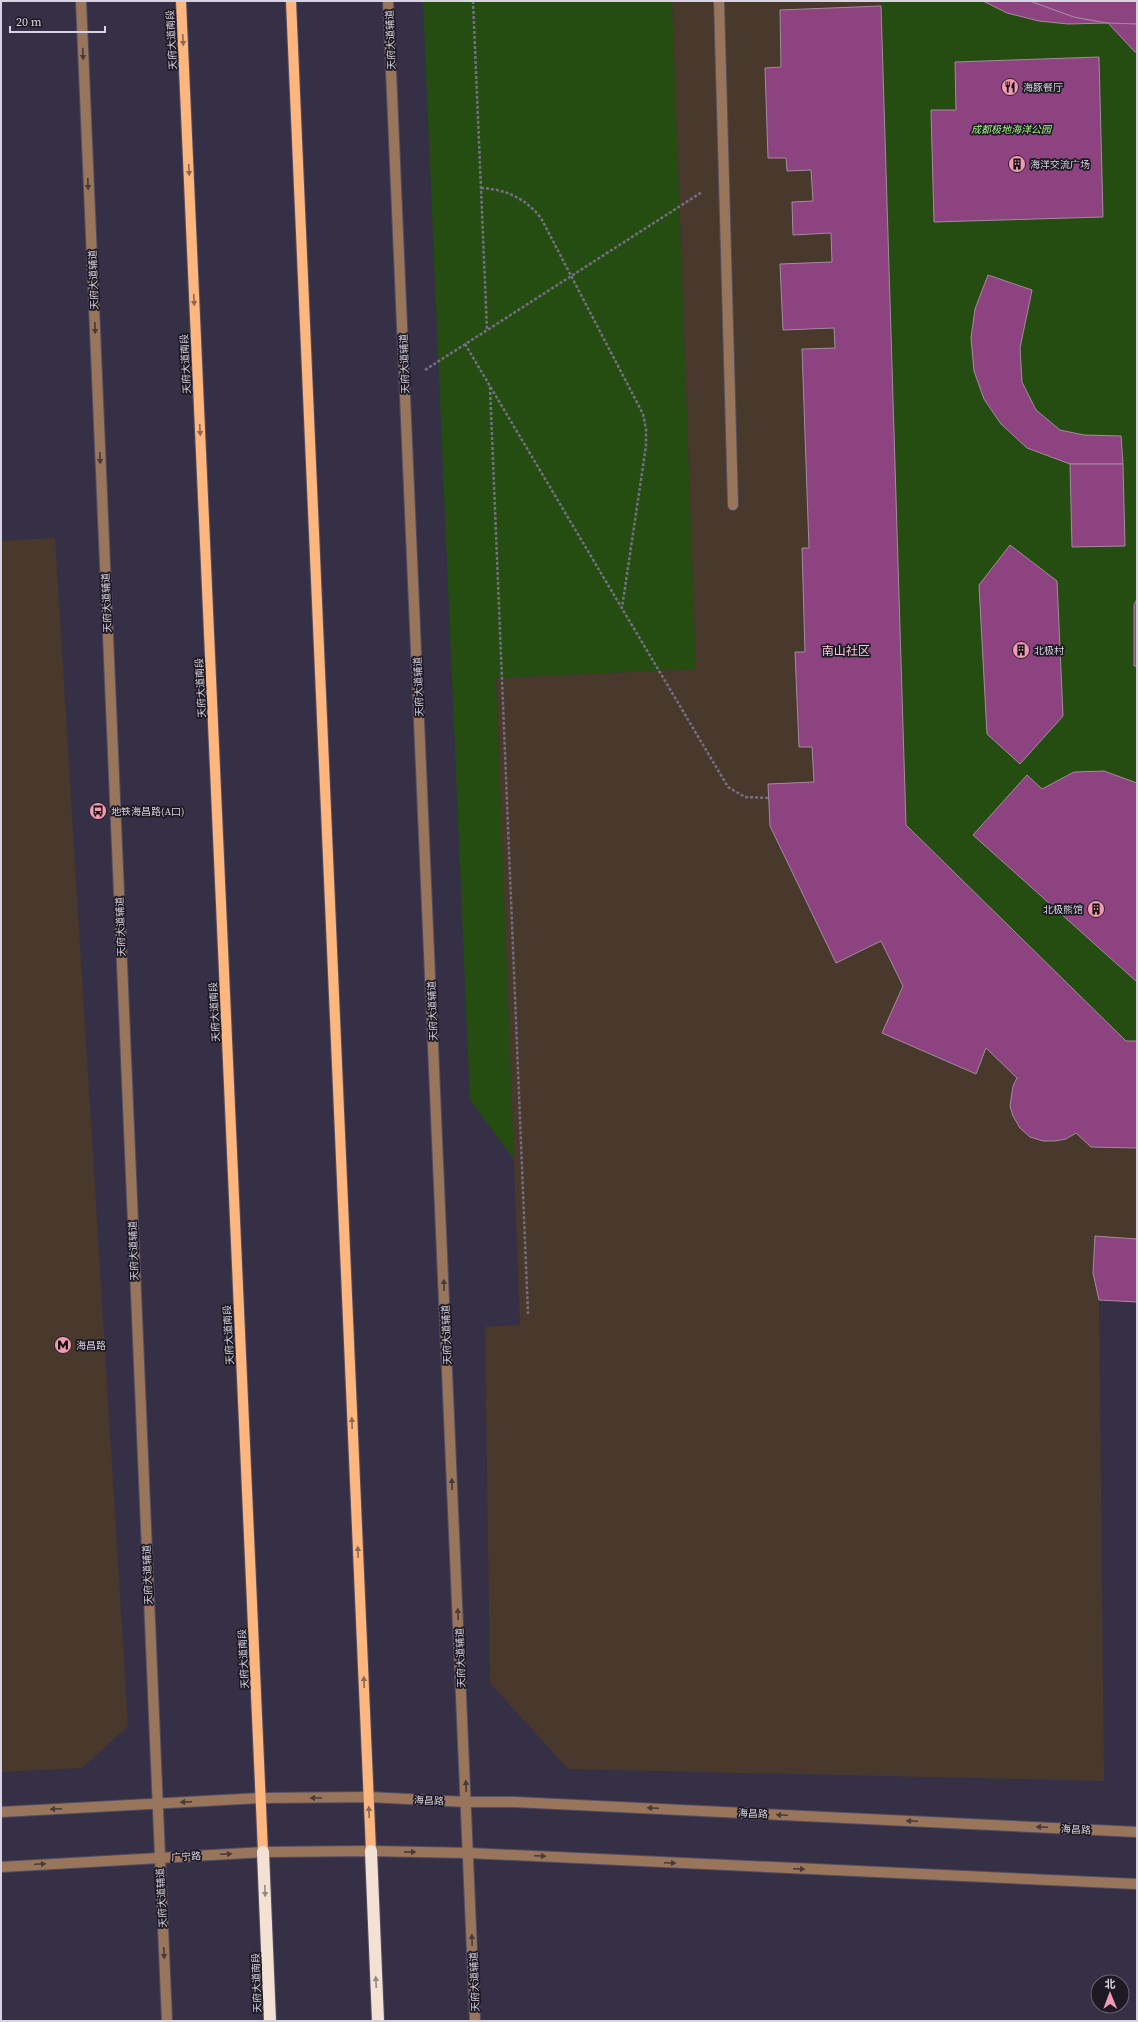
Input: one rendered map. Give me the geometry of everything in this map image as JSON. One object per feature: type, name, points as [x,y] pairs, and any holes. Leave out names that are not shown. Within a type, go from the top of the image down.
[{"type":"highway","points":[[371,1851],[378,2021]]},
{"type":"highway","name":"天府大道南段","points":[[263,1852],[270,2021]]},
{"type":"main road","name":"天府大道南段","points":[[181,1],[263,1852]]},
{"type":"main road","points":[[291,1],[371,1851]]},
{"type":"street","name":"天府大道辅道","points":[[81,1],[167,2021]]},
{"type":"street","name":"天府大道辅道","points":[[388,1],[476,2021]]},
{"type":"street","points":[[719,1],[733,506]]},
{"type":"street","points":[[1,1812],[261,1798],[368,1797]]},
{"type":"street","name":"海昌路","points":[[368,1797],[466,1802],[515,1802],[1137,1832]]},
{"type":"street","points":[[371,1851],[468,1853],[1137,1884]]},
{"type":"street","name":"广宁路","points":[[1,1867],[263,1852],[371,1851]]},
{"type":"path","points":[[473,1],[487,330]]},
{"type":"path","points":[[405,383],[724,179]]},
{"type":"path","points":[[481,188],[496,188],[522,199],[532,207],[541,218],[639,404],[646,429],[646,446],[622,609]]},
{"type":"path","points":[[465,344],[728,787],[745,797],[768,798]]},
{"type":"path","points":[[490,387],[528,1314]]},
{"type":"shaded area","points":[[672,1],[881,1],[906,825],[1126,1041],[1137,1041],[1137,1302],[1099,1301],[1104,1781],[568,1769],[490,1683],[485,1327],[520,1325],[496,678],[696,669]]},
{"type":"shaded area","points":[[55,538],[128,1726],[82,1768],[1,1772],[1,541]]},
{"type":"green space","points":[[423,1],[672,1],[696,669],[496,678],[514,1159],[470,1100]]},
{"type":"green space","name":"成都极地海洋公园","points":[[881,1],[1137,1],[1137,1041],[1126,1041],[906,825]]},
{"type":"building","points":[[983,1],[1030,1],[1074,17],[1108,23],[1068,24],[1039,21],[1007,13]]},
{"type":"building","points":[[1030,1],[1137,1],[1137,24],[1118,25],[1074,17]]},
{"type":"building","points":[[881,6],[906,825],[1126,1041],[1137,1041],[1137,1148],[1091,1147],[1076,1133],[1066,1139],[1055,1141],[1043,1141],[1030,1137],[1020,1128],[1013,1116],[1010,1106],[1013,1086],[1017,1078],[986,1048],[976,1074],[882,1033],[903,986],[881,941],[836,963],[770,826],[768,784],[814,782],[812,747],[799,747],[795,652],[805,652],[802,548],[809,548],[802,349],[835,348],[834,328],[783,330],[780,264],[832,262],[831,233],[793,235],[792,202],[813,201],[811,170],[787,171],[786,158],[768,158],[765,68],[781,67],[780,10]]},
{"type":"building","points":[[1108,23],[1137,24],[1137,52],[1135,52]]},
{"type":"building","name":"海洋交流广场","points":[[1099,57],[1103,217],[934,222],[931,110],[956,110],[955,62]]},
{"type":"building","points":[[988,275],[1032,290],[1020,348],[1022,382],[1036,410],[1060,430],[1084,435],[1121,436],[1123,464],[1070,464],[1027,448],[1001,424],[984,399],[974,371],[971,338],[975,309]]},
{"type":"building","points":[[1070,464],[1123,464],[1125,546],[1072,547]]},
{"type":"building","name":"北极村","points":[[1010,545],[1057,581],[1063,716],[1020,764],[987,734],[979,585]]},
{"type":"building","points":[[1137,599],[1137,666],[1134,666],[1134,605]]},
{"type":"building","name":"北极熊馆","points":[[1104,771],[1137,783],[1137,982],[973,835],[1027,775],[1042,789],[1074,772]]},
{"type":"building","points":[[1095,1236],[1137,1239],[1137,1302],[1099,1300],[1093,1273]]},
{"type":"place","name":"海豚餐厅","points":[[1010,87]]},
{"type":"place","name":"海洋交流广场","points":[[1017,164]]},
{"type":"place","name":"北极村","points":[[1021,650]]},
{"type":"place","name":"地铁海昌路(A口)","points":[[98,811]]},
{"type":"place","name":"北极熊馆","points":[[1096,909]]},
{"type":"place","name":"海昌路","points":[[63,1345]]},
{"type":"district","name":"南山社区","points":[[846,651]]}]
